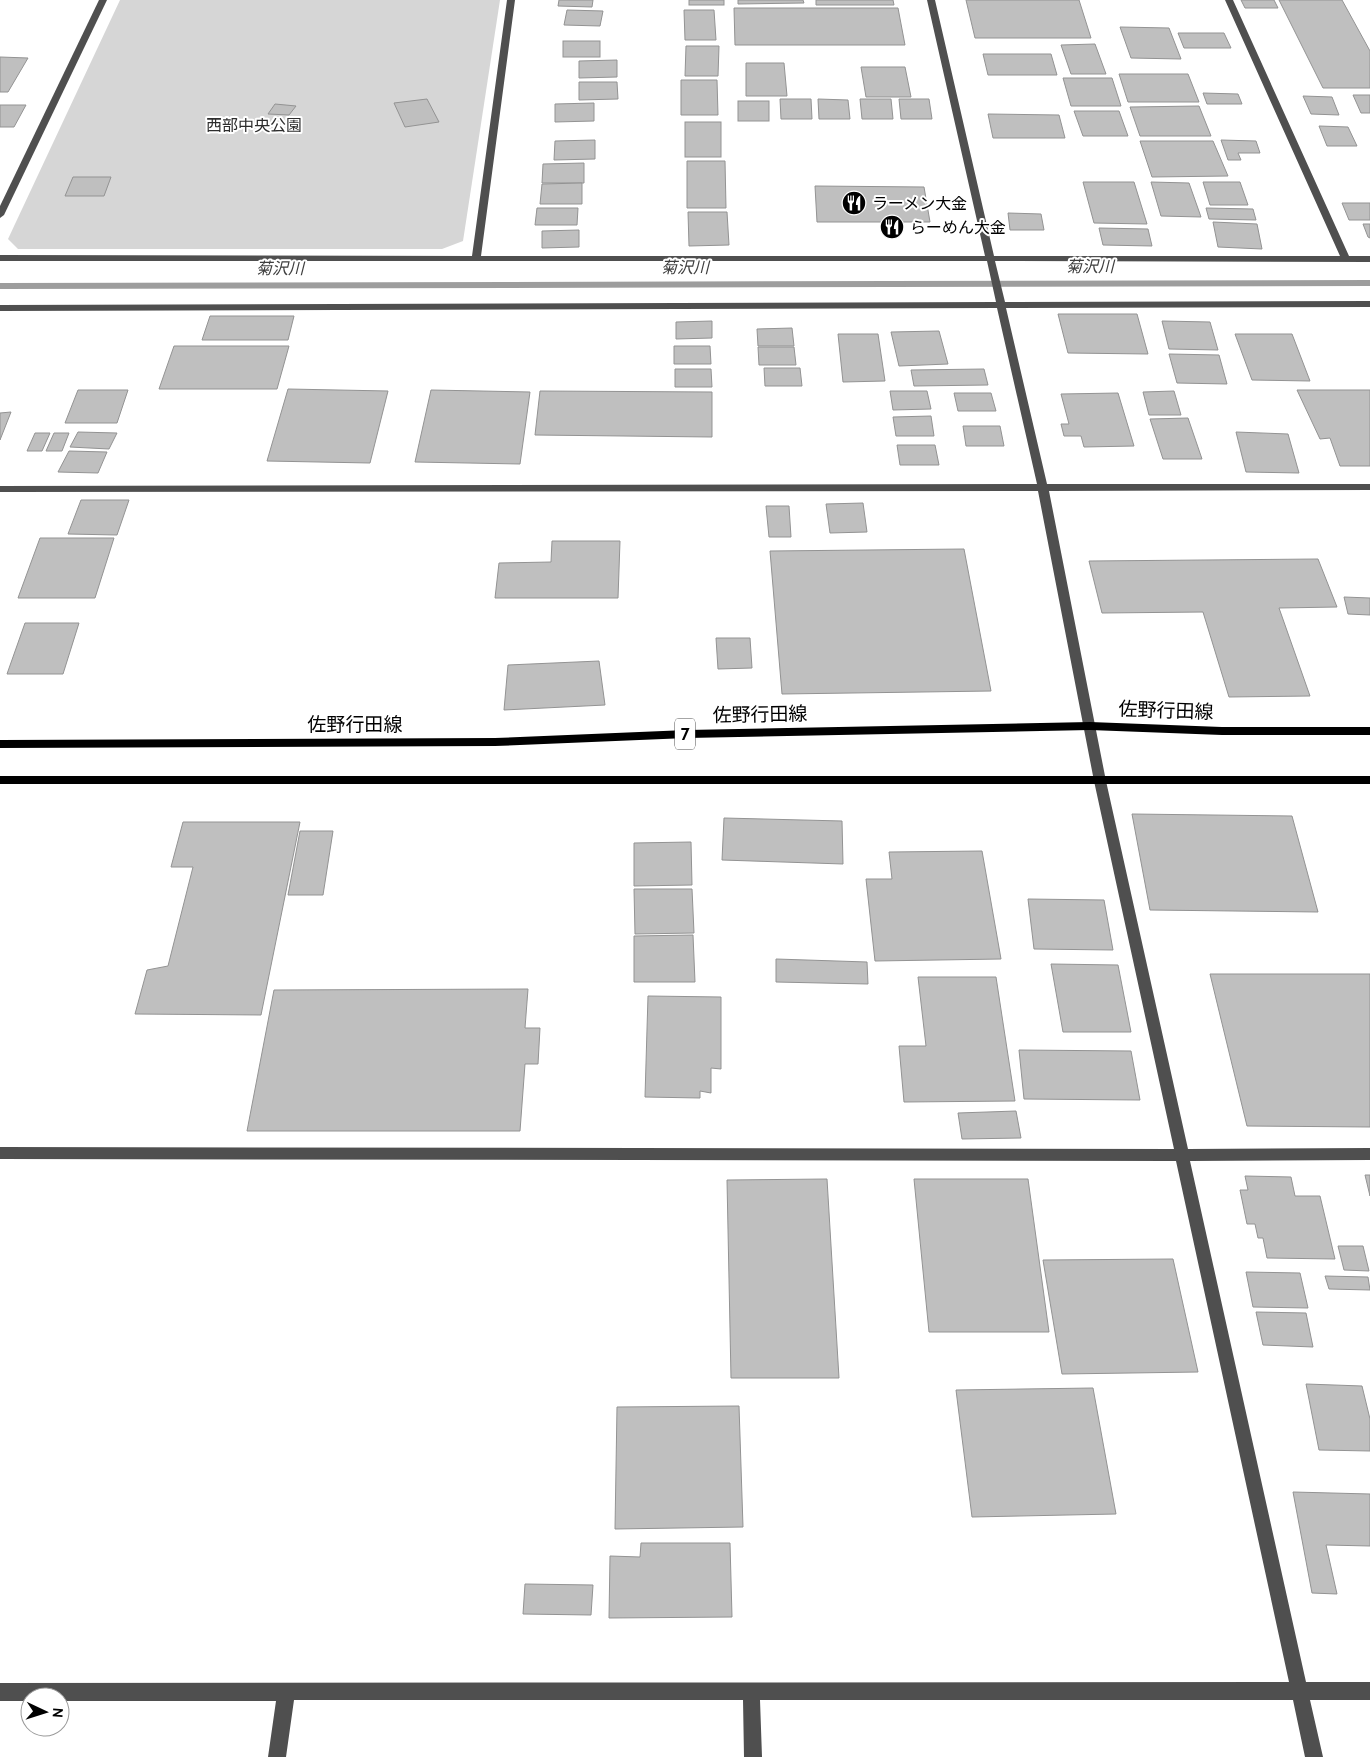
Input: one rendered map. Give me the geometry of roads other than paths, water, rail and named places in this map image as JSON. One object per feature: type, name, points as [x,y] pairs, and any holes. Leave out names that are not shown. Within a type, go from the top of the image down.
[{"type":"main road","name":"佐野行田線","points":[[0,744],[495,742],[687,734],[1090,726],[1222,731],[1370,731]]},
{"type":"main road","points":[[0,780],[1370,780]]},
{"type":"street","points":[[0,215],[103,0]]},
{"type":"street","points":[[476,259],[511,0]]},
{"type":"street","points":[[931,0],[1044,488],[1100,781],[1314,1757]]},
{"type":"street","points":[[1228,0],[1346,260]]},
{"type":"street","points":[[0,258],[1370,259]]},
{"type":"street","points":[[0,308],[1370,304]]},
{"type":"street","points":[[0,489],[1370,487]]},
{"type":"street","points":[[0,1153],[1370,1154]]},
{"type":"street","points":[[0,1692],[1370,1691]]},
{"type":"street","points":[[277,1757],[286,1692]]},
{"type":"street","points":[[751,1692],[753,1757]]},
{"type":"waterway","name":"菊沢川","points":[[0,286],[1370,283]]},
{"type":"place","name":"ラーメン大金","points":[[854,203]]},
{"type":"place","name":"らーめん大金","points":[[892,227]]},
{"type":"park label","name":"西部中央公園","points":[[254,125]]}]
